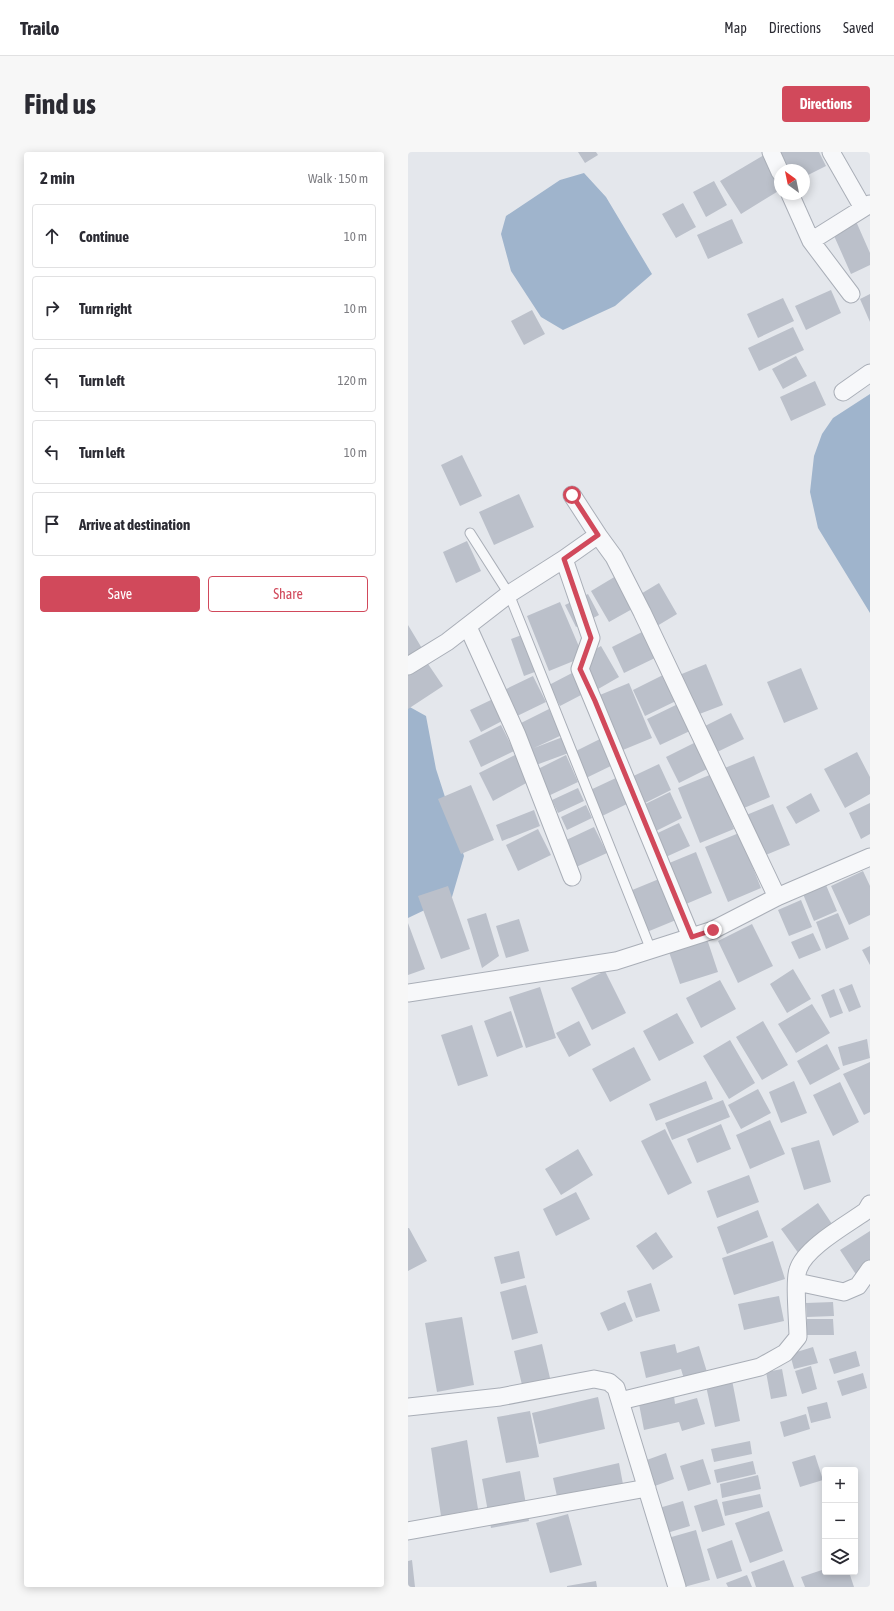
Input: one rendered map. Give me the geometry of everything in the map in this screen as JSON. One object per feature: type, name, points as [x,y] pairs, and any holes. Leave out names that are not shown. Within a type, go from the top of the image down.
[{"type":"street","points":[[771,152],[776,164]]},
{"type":"street","points":[[811,241],[867,206],[832,152]]},
{"type":"street","points":[[793,200],[811,241],[851,294]]},
{"type":"street","points":[[843,392],[870,373]]},
{"type":"street","points":[[572,495],[614,557],[642,612],[777,897]]},
{"type":"street","points":[[408,666],[468,627],[509,594],[564,559],[598,535]]},
{"type":"street","points":[[564,559],[591,638],[580,669],[595,701],[692,937]]},
{"type":"street","points":[[468,627],[517,735],[572,877]]},
{"type":"street","points":[[408,993],[616,961],[713,930],[777,897],[870,857]]},
{"type":"street","points":[[620,1401],[760,1367],[785,1353],[798,1337],[797,1271],[802,1260],[820,1244],[866,1210],[870,1204]]},
{"type":"street","points":[[797,1282],[844,1292],[858,1286],[870,1269]]},
{"type":"street","points":[[408,1406],[500,1397],[594,1379],[609,1382],[616,1388],[677,1587]]},
{"type":"street","points":[[408,1531],[647,1488]]},
{"type":"lane","points":[[470,533],[509,594],[651,950]]},
{"type":"water","points":[[584,173],[606,197],[652,274],[615,306],[563,330],[541,317],[511,271],[501,234],[506,216],[560,180]]},
{"type":"water","points":[[870,394],[870,613],[818,528],[810,492],[814,456],[822,434],[833,418]]},
{"type":"water","points":[[408,706],[426,716],[436,769],[464,856],[452,897],[408,918]]},
{"type":"building","points":[[578,152],[596,152],[598,155],[585,163]]},
{"type":"building","points":[[773,152],[819,152],[826,166],[810,174],[810,164],[779,164]]},
{"type":"building","points":[[764,155],[774,171],[774,194],[741,214],[720,181]]},
{"type":"building","points":[[714,181],[727,205],[706,217],[693,192]]},
{"type":"building","points":[[683,203],[696,227],[676,238],[662,214]]},
{"type":"building","points":[[732,219],[743,243],[708,259],[697,235]]},
{"type":"building","points":[[855,219],[870,253],[870,265],[851,274],[831,229]]},
{"type":"building","points":[[831,290],[841,313],[806,330],[795,306]]},
{"type":"building","points":[[870,294],[870,322],[860,299]]},
{"type":"building","points":[[783,298],[794,321],[758,338],[747,314]]},
{"type":"building","points":[[532,310],[545,334],[524,345],[511,321]]},
{"type":"building","points":[[793,327],[804,350],[759,371],[748,348]]},
{"type":"building","points":[[796,356],[807,376],[783,389],[772,369]]},
{"type":"building","points":[[815,381],[826,405],[791,421],[780,397]]},
{"type":"building","points":[[462,455],[482,496],[460,506],[441,465]]},
{"type":"building","points":[[519,494],[534,527],[494,545],[479,512]]},
{"type":"building","points":[[467,541],[481,571],[456,583],[443,552]]},
{"type":"building","points":[[616,576],[634,608],[609,622],[591,591]]},
{"type":"building","points":[[659,583],[677,614],[652,629],[634,598]]},
{"type":"building","points":[[588,594],[599,615],[576,627],[565,605]]},
{"type":"building","points":[[560,602],[583,656],[601,646],[619,677],[593,692],[581,658],[549,671],[527,616]]},
{"type":"building","points":[[408,625],[426,655],[408,666]]},
{"type":"building","points":[[644,631],[657,657],[624,673],[612,647]]},
{"type":"building","points":[[527,633],[540,670],[524,676],[511,639]]},
{"type":"building","points":[[426,661],[443,686],[408,709],[408,673]]},
{"type":"building","points":[[706,664],[723,705],[689,718],[672,678]]},
{"type":"building","points":[[801,668],[818,709],[784,723],[767,682]]},
{"type":"building","points":[[572,673],[583,694],[560,706],[549,685]]},
{"type":"building","points":[[665,674],[678,700],[645,716],[633,690]]},
{"type":"building","points":[[533,676],[546,702],[513,718],[500,692]]},
{"type":"building","points":[[629,683],[652,738],[618,752],[595,697]]},
{"type":"building","points":[[493,699],[504,720],[481,732],[470,710]]},
{"type":"building","points":[[680,703],[692,730],[660,745],[647,719]]},
{"type":"building","points":[[549,709],[562,735],[534,748],[568,735],[574,751],[536,765],[517,725]]},
{"type":"building","points":[[731,713],[744,739],[711,755],[699,729]]},
{"type":"building","points":[[501,725],[514,751],[481,767],[469,741]]},
{"type":"building","points":[[604,737],[617,763],[584,779],[572,753]]},
{"type":"building","points":[[698,741],[711,767],[679,783],[666,757]]},
{"type":"building","points":[[857,752],[870,777],[870,794],[845,808],[824,769]]},
{"type":"building","points":[[517,754],[530,781],[493,801],[479,773]]},
{"type":"building","points":[[566,755],[578,782],[546,797],[534,771]]},
{"type":"building","points":[[754,756],[770,797],[737,811],[720,770]]},
{"type":"building","points":[[659,764],[671,790],[639,806],[627,779]]},
{"type":"building","points":[[712,774],[734,829],[700,843],[678,788]]},
{"type":"building","points":[[618,777],[631,802],[598,818],[586,792]]},
{"type":"building","points":[[471,785],[494,840],[461,854],[438,799]]},
{"type":"building","points":[[578,788],[584,801],[558,813],[552,800]]},
{"type":"building","points":[[670,792],[682,818],[650,834],[637,808]]},
{"type":"building","points":[[811,793],[820,811],[796,824],[786,807]]},
{"type":"building","points":[[870,803],[870,834],[861,839],[849,813]]},
{"type":"building","points":[[773,804],[790,845],[756,859],[739,818]]},
{"type":"building","points":[[586,805],[592,818],[567,830],[561,817]]},
{"type":"building","points":[[534,810],[540,826],[502,841],[496,825]]},
{"type":"building","points":[[679,823],[690,846],[657,861],[647,838]]},
{"type":"building","points":[[594,827],[607,853],[574,868],[562,842]]},
{"type":"building","points":[[538,829],[551,855],[518,871],[506,845]]},
{"type":"building","points":[[739,833],[761,888],[728,902],[705,847]]},
{"type":"building","points":[[696,852],[712,893],[679,907],[662,866]]},
{"type":"building","points":[[863,871],[870,886],[870,915],[849,925],[831,886]]},
{"type":"building","points":[[659,879],[676,920],[642,934],[625,893]]},
{"type":"building","points":[[826,885],[837,911],[814,921],[803,894]]},
{"type":"building","points":[[448,886],[470,949],[441,959],[418,896]]},
{"type":"building","points":[[801,900],[812,927],[789,936],[778,910]]},
{"type":"building","points":[[486,913],[499,956],[482,968],[467,919]]},
{"type":"building","points":[[838,913],[849,939],[826,949],[816,922]]},
{"type":"building","points":[[519,919],[529,951],[506,958],[496,926]]},
{"type":"building","points":[[408,923],[425,969],[408,975]]},
{"type":"building","points":[[752,924],[773,966],[738,983],[718,941]]},
{"type":"building","points":[[813,933],[821,950],[799,959],[791,942]]},
{"type":"building","points":[[707,939],[718,972],[680,984],[669,952]]},
{"type":"building","points":[[870,946],[870,965],[862,950]]},
{"type":"building","points":[[793,969],[811,999],[787,1013],[770,984]]},
{"type":"building","points":[[605,971],[626,1013],[592,1030],[571,988]]},
{"type":"building","points":[[720,980],[736,1009],[701,1028],[686,998]]},
{"type":"building","points":[[852,984],[861,1007],[849,1012],[839,989]]},
{"type":"building","points":[[540,987],[556,1038],[526,1048],[509,997]]},
{"type":"building","points":[[834,989],[843,1013],[830,1018],[821,995]]},
{"type":"building","points":[[812,1004],[830,1033],[796,1053],[778,1024]]},
{"type":"building","points":[[511,1011],[523,1047],[497,1057],[484,1021]]},
{"type":"building","points":[[677,1013],[694,1043],[659,1061],[643,1031]]},
{"type":"building","points":[[579,1021],[591,1045],[569,1057],[556,1033]]},
{"type":"building","points":[[763,1021],[788,1065],[762,1080],[736,1037]]},
{"type":"building","points":[[472,1025],[488,1076],[458,1086],[441,1035]]},
{"type":"building","points":[[867,1039],[870,1058],[843,1066],[838,1047]]},
{"type":"building","points":[[730,1040],[755,1083],[729,1099],[703,1056]]},
{"type":"building","points":[[827,1044],[840,1069],[810,1085],[797,1061]]},
{"type":"building","points":[[634,1047],[651,1080],[610,1102],[592,1069]]},
{"type":"building","points":[[870,1062],[870,1112],[864,1115],[843,1074]]},
{"type":"building","points":[[706,1081],[713,1099],[656,1121],[649,1104]]},
{"type":"building","points":[[794,1081],[807,1113],[781,1123],[769,1092]]},
{"type":"building","points":[[840,1082],[859,1122],[833,1136],[813,1095]]},
{"type":"building","points":[[758,1089],[771,1113],[741,1129],[728,1105]]},
{"type":"building","points":[[723,1100],[730,1117],[672,1140],[665,1123]]},
{"type":"building","points":[[770,1120],[785,1154],[750,1169],[736,1135]]},
{"type":"building","points":[[721,1124],[731,1149],[697,1163],[687,1139]]},
{"type":"building","points":[[665,1129],[692,1183],[668,1195],[641,1141]]},
{"type":"building","points":[[819,1140],[831,1182],[804,1190],[791,1148]]},
{"type":"building","points":[[578,1149],[593,1175],[561,1195],[545,1169]]},
{"type":"building","points":[[749,1175],[759,1202],[717,1218],[707,1191]]},
{"type":"building","points":[[576,1192],[590,1219],[556,1236],[543,1209]]},
{"type":"building","points":[[818,1203],[834,1227],[799,1254],[781,1229]]},
{"type":"building","points":[[758,1210],[768,1237],[727,1254],[717,1227]]},
{"type":"building","points":[[408,1228],[427,1261],[408,1271]]},
{"type":"building","points":[[870,1231],[870,1272],[859,1279],[840,1250]]},
{"type":"building","points":[[656,1232],[673,1257],[653,1270],[636,1246]]},
{"type":"building","points":[[773,1241],[785,1279],[734,1295],[722,1258]]},
{"type":"building","points":[[519,1251],[525,1278],[501,1284],[494,1257]]},
{"type":"building","points":[[651,1283],[660,1311],[636,1318],[627,1291]]},
{"type":"building","points":[[526,1285],[538,1333],[512,1340],[500,1292]]},
{"type":"building","points":[[779,1296],[784,1321],[744,1330],[738,1304]]},
{"type":"building","points":[[625,1302],[633,1321],[608,1331],[600,1313]]},
{"type":"building","points":[[833,1302],[834,1316],[807,1317],[806,1303]]},
{"type":"building","points":[[462,1317],[474,1385],[437,1392],[425,1323]]},
{"type":"building","points":[[807,1319],[833,1319],[834,1335],[807,1335]]},
{"type":"building","points":[[542,1344],[550,1378],[522,1385],[514,1351]]},
{"type":"building","points":[[675,1344],[677,1353],[699,1346],[707,1372],[684,1379],[681,1369],[646,1378],[640,1352]]},
{"type":"building","points":[[813,1347],[818,1363],[794,1369],[790,1354]]},
{"type":"building","points":[[856,1351],[860,1366],[834,1374],[829,1359]]},
{"type":"building","points":[[811,1366],[817,1389],[802,1394],[795,1371]]},
{"type":"building","points":[[782,1369],[787,1396],[771,1399],[766,1372]]},
{"type":"building","points":[[863,1373],[867,1388],[842,1396],[837,1381]]},
{"type":"building","points":[[732,1380],[740,1421],[715,1427],[706,1386]]},
{"type":"building","points":[[674,1396],[675,1404],[697,1398],[705,1424],[682,1431],[679,1422],[644,1430],[639,1404]]},
{"type":"building","points":[[598,1397],[605,1429],[539,1444],[532,1413]]},
{"type":"building","points":[[827,1402],[831,1418],[811,1423],[807,1407]]},
{"type":"building","points":[[530,1411],[539,1457],[506,1463],[497,1417]]},
{"type":"building","points":[[806,1414],[810,1429],[784,1437],[780,1422]]},
{"type":"building","points":[[467,1440],[478,1509],[441,1516],[431,1448]]},
{"type":"building","points":[[750,1441],[752,1454],[714,1462],[711,1449]]},
{"type":"building","points":[[666,1453],[674,1479],[652,1487],[644,1461]]},
{"type":"building","points":[[815,1455],[822,1480],[800,1487],[792,1462]]},
{"type":"building","points":[[703,1459],[711,1484],[688,1491],[680,1466]]},
{"type":"building","points":[[753,1461],[756,1474],[717,1483],[714,1470]]},
{"type":"building","points":[[619,1463],[625,1495],[560,1510],[553,1478]]},
{"type":"building","points":[[520,1471],[529,1521],[491,1528],[482,1479]]},
{"type":"building","points":[[758,1475],[761,1489],[722,1498],[720,1484]]},
{"type":"building","points":[[760,1494],[763,1507],[725,1516],[722,1502]]},
{"type":"building","points":[[717,1499],[725,1525],[702,1532],[694,1506]]},
{"type":"building","points":[[683,1501],[690,1526],[667,1533],[659,1508]]},
{"type":"building","points":[[769,1511],[783,1551],[750,1563],[735,1523]]},
{"type":"building","points":[[568,1514],[582,1565],[550,1573],[536,1523]]},
{"type":"building","points":[[696,1530],[710,1580],[684,1587],[668,1538]]},
{"type":"building","points":[[732,1540],[742,1571],[717,1579],[707,1549]]},
{"type":"building","points":[[412,1560],[415,1587],[408,1587],[408,1561]]},
{"type":"building","points":[[784,1560],[794,1587],[756,1587],[751,1572]]},
{"type":"building","points":[[822,1570],[822,1575],[850,1575],[854,1587],[805,1587],[801,1577]]},
{"type":"building","points":[[747,1575],[752,1587],[728,1587],[726,1583]]},
{"type":"building","points":[[596,1581],[597,1587],[567,1587],[567,1586]]},
{"type":"route","points":[[572,495],[598,535],[564,559],[591,638],[580,669],[595,701],[692,937],[713,930]]}]
